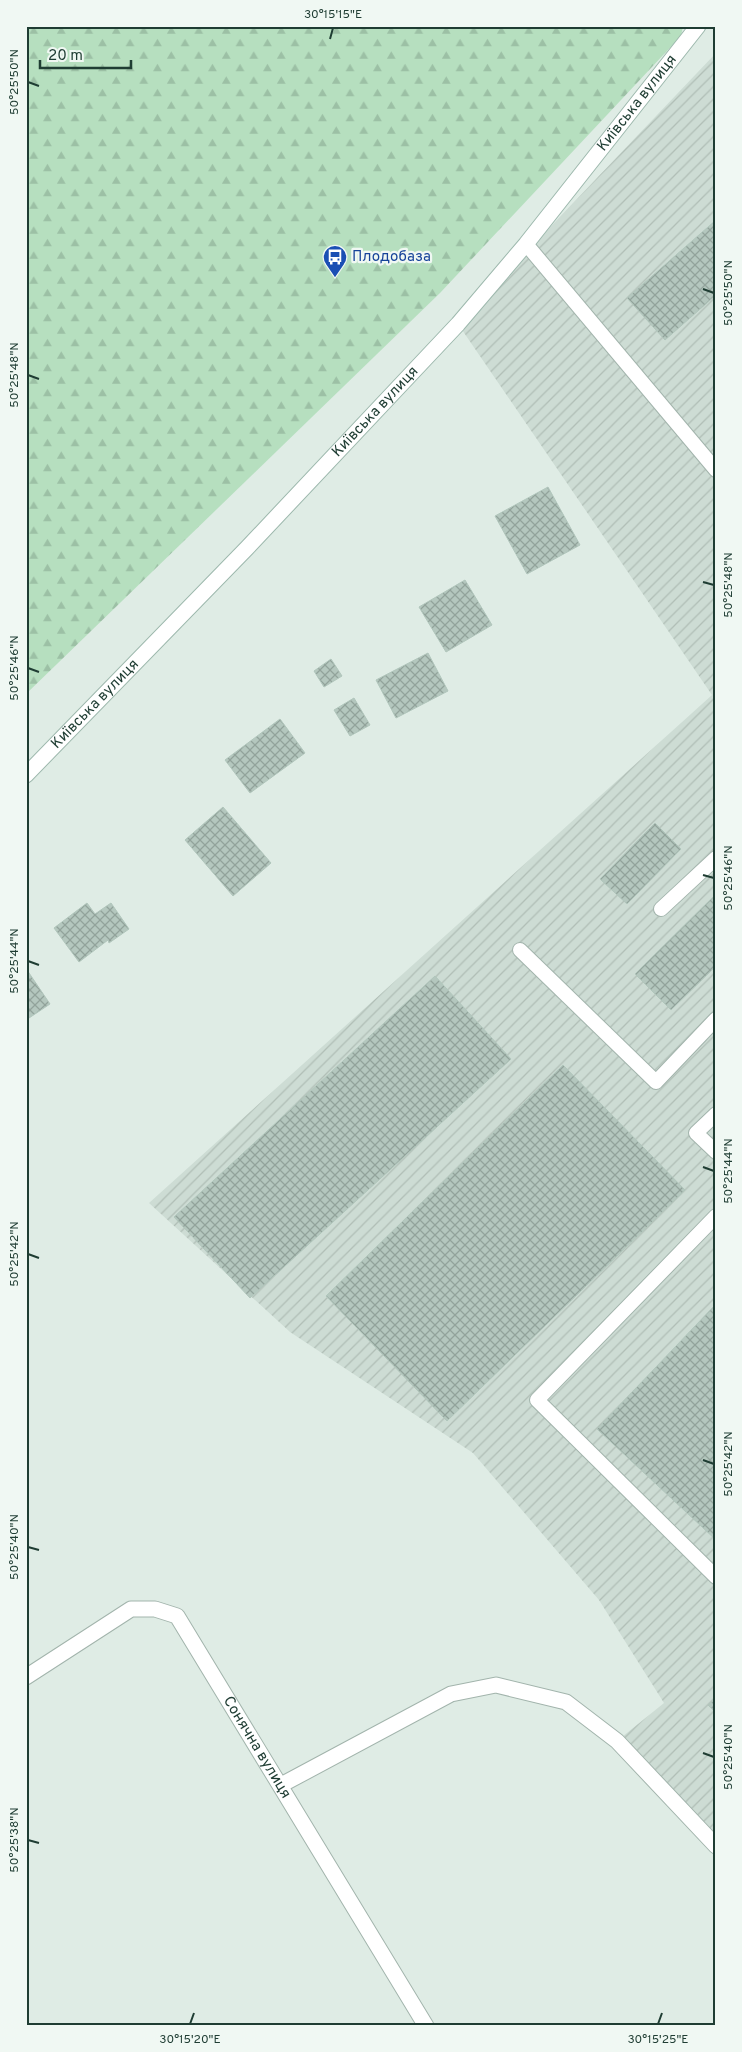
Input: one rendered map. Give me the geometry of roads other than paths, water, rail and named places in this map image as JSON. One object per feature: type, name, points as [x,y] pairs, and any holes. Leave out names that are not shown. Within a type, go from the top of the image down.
[{"type":"street","name":"Київська вулиця","points":[[26,775],[247,548],[452,331],[526,244],[698,26]]},
{"type":"street","name":"Сонячна вулиця","points":[[26,1677],[131,1609],[155,1609],[177,1616],[426,2026]]},
{"type":"street","points":[[281,1785],[451,1694],[496,1685],[566,1702],[617,1741],[716,1846]]},
{"type":"lane","points":[[526,244],[716,470]]},
{"type":"lane","points":[[661,910],[716,858]]},
{"type":"lane","points":[[520,950],[656,1082],[716,1020]]},
{"type":"lane","points":[[716,1114],[696,1133],[716,1152]]},
{"type":"lane","points":[[716,1216],[538,1400],[716,1577]]},
{"type":"place","name":"Плодобаза","points":[[335,278]]}]
